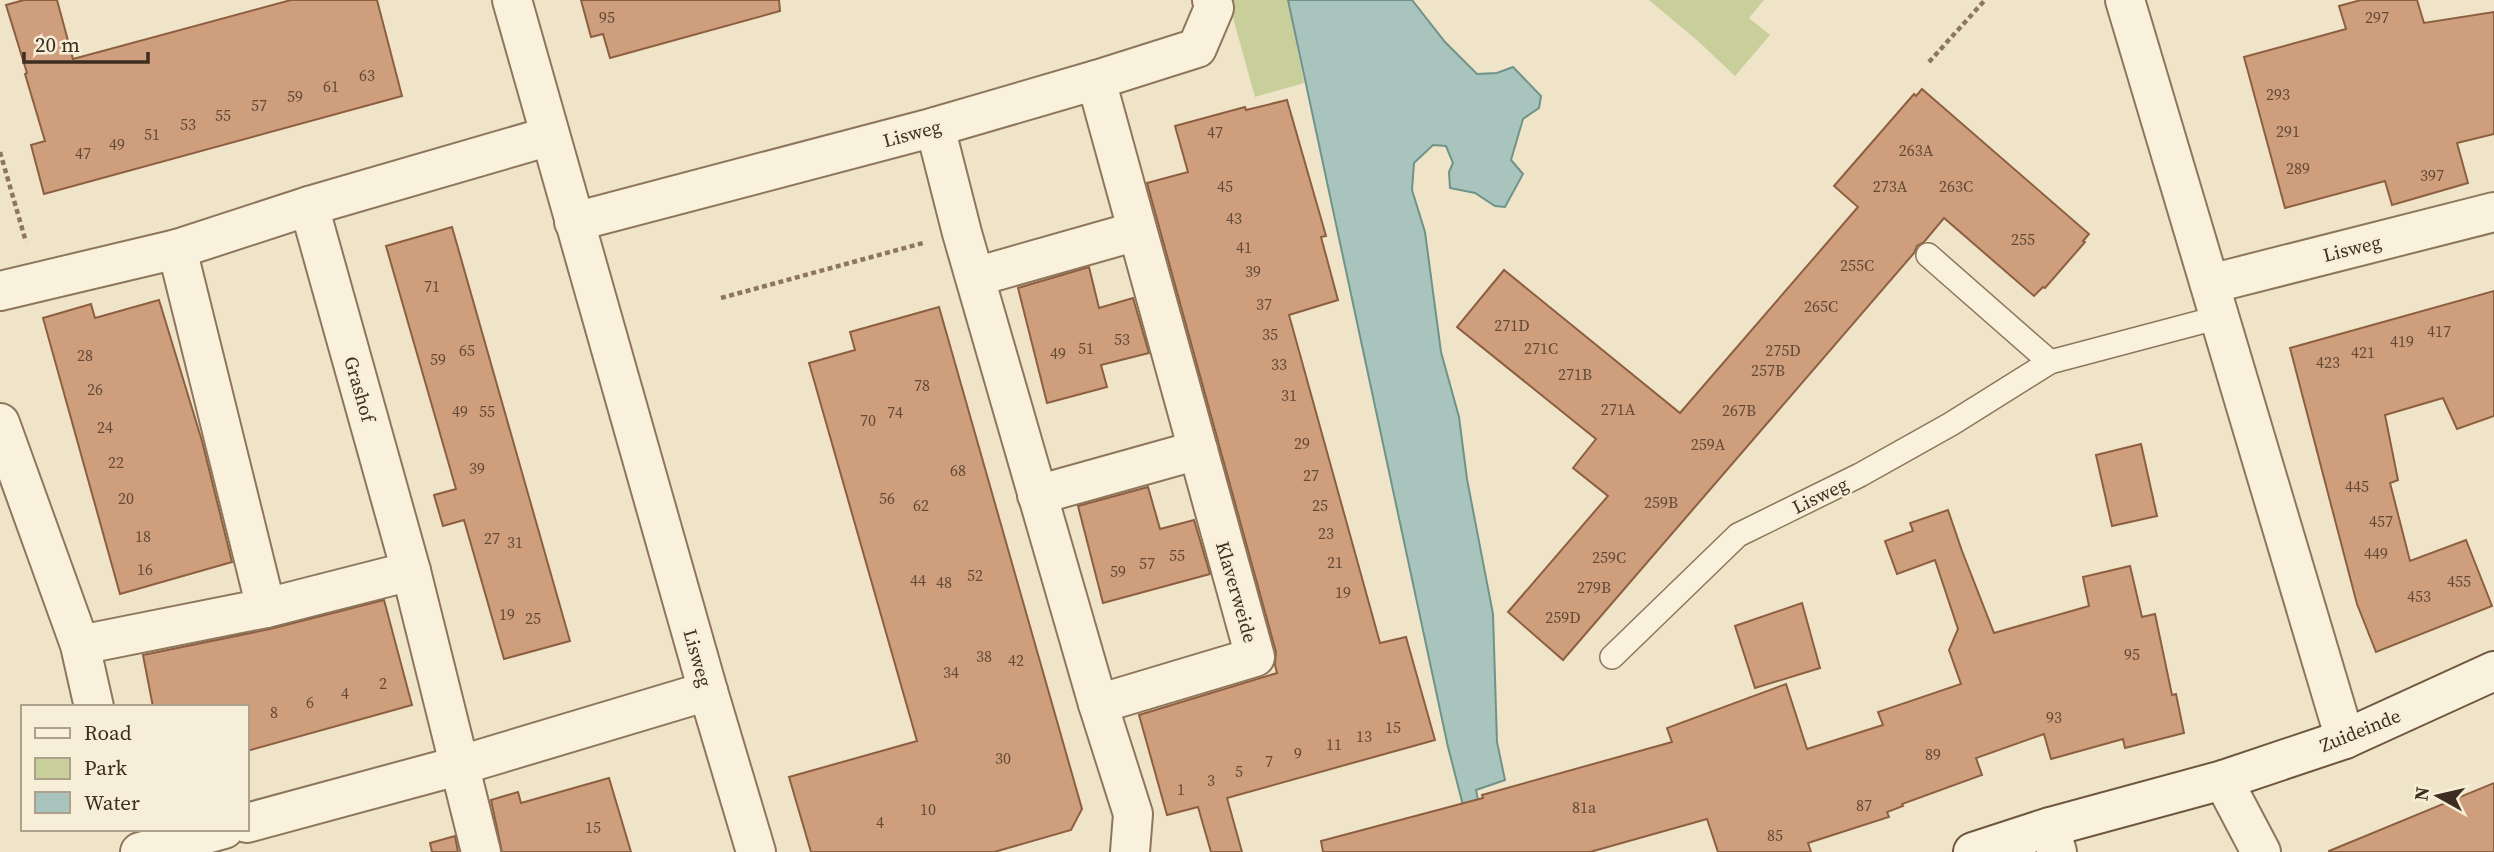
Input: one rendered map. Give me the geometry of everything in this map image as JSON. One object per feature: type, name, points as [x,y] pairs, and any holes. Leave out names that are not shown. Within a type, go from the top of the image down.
[{"type":"street","name":"Lisweg","points":[[512,0],[756,852]]},
{"type":"street","name":"Lisweg","points":[[574,222],[935,127],[1197,48],[1214,8],[1212,0]]},
{"type":"street","points":[[2136,2],[2215,300],[2344,738]]},
{"type":"street","name":"Klaverweide","points":[[1096,80],[1255,657],[1097,704]]},
{"type":"street","points":[[935,127],[962,233],[1097,704],[1133,814],[1130,852]]},
{"type":"street","points":[[0,291],[177,249],[309,206],[550,136]]},
{"type":"street","name":"Grashof","points":[[309,206],[411,571],[481,852]]},
{"type":"street","name":"Lisweg","points":[[2215,300],[2494,212]]},
{"type":"street","points":[[975,277],[1137,231]]},
{"type":"street","points":[[177,249],[266,608]]},
{"type":"street","points":[[0,423],[80,645],[94,705]]},
{"type":"street","points":[[1037,495],[1198,450]]},
{"type":"street","points":[[80,645],[266,608],[411,571]]},
{"type":"street","name":"Zuideinde","points":[[1973,852],[2054,839],[2344,738],[2494,671]]},
{"type":"street","points":[[248,823],[461,765],[708,691]]},
{"type":"street","points":[[2223,780],[2260,852]]},
{"type":"street","points":[[121,831],[126,852]]},
{"type":"street","points":[[140,852],[216,831]]},
{"type":"lane","points":[[1928,255],[2050,362]]},
{"type":"lane","name":"Lisweg","points":[[1612,657],[1738,535],[1860,475],[1951,424],[2050,362],[2215,300]]},
{"type":"path","points":[[1929,62],[1985,0]]},
{"type":"path","points":[[0,152],[38,284]]},
{"type":"path","points":[[721,298],[962,233]]},
{"type":"green space","points":[[1228,0],[1288,0],[1304,83],[1255,97]]},
{"type":"green space","points":[[1649,0],[1764,0],[1749,18],[1770,35],[1735,76]]},
{"type":"water","points":[[1288,0],[1412,0],[1445,42],[1477,74],[1497,73],[1513,67],[1541,96],[1539,108],[1523,119],[1511,160],[1523,174],[1505,207],[1495,206],[1475,193],[1450,188],[1449,172],[1453,163],[1446,146],[1433,145],[1414,163],[1412,190],[1425,232],[1441,352],[1459,417],[1467,479],[1493,614],[1497,742],[1505,780],[1476,790],[1489,852],[1475,852],[1448,747]]},
{"type":"building","points":[[24,0],[57,0],[73,59],[291,0],[377,0],[402,96],[44,194],[31,145],[45,141],[6,5]]},
{"type":"building","points":[[581,0],[779,0],[780,11],[610,58],[603,34],[591,37]]},
{"type":"building","points":[[2361,0],[2417,0],[2424,23],[2494,12],[2494,134],[2457,143],[2468,183],[2392,205],[2385,181],[2285,208],[2244,57],[2346,29],[2339,6]]},
{"type":"building","points":[[1922,89],[2089,234],[2083,241],[2085,242],[2045,288],[2034,296],[1944,218],[1924,242],[1917,246],[1914,253],[1563,660],[1508,612],[1608,496],[1573,468],[1596,439],[1457,327],[1504,270],[1680,413],[1858,207],[1834,186],[1914,94],[1916,96]]},
{"type":"building","points":[[1287,100],[1326,236],[1321,237],[1338,300],[1289,315],[1380,643],[1406,637],[1435,740],[1227,798],[1242,852],[1211,852],[1198,807],[1167,815],[1139,715],[1277,673],[1276,652],[1147,183],[1188,172],[1175,126],[1245,107],[1246,110]]},
{"type":"building","points":[[452,227],[570,641],[504,659],[464,520],[443,526],[434,495],[456,489],[386,246]]},
{"type":"building","points":[[1089,267],[1099,308],[1133,298],[1149,353],[1101,365],[1107,387],[1047,403],[1018,288]]},
{"type":"building","points":[[2494,291],[2494,416],[2457,429],[2443,398],[2385,415],[2398,480],[2390,483],[2410,561],[2466,540],[2492,606],[2376,652],[2357,604],[2290,348]]},
{"type":"building","points":[[159,300],[202,441],[232,562],[120,594],[43,318],[91,304],[95,318]]},
{"type":"building","points":[[939,307],[1082,809],[1071,830],[994,852],[811,852],[789,777],[917,741],[809,363],[855,350],[850,332]]},
{"type":"building","points":[[2141,444],[2157,516],[2112,526],[2096,455]]},
{"type":"building","points":[[1148,487],[1160,529],[1194,520],[1210,574],[1103,603],[1078,506]]},
{"type":"building","points":[[1948,510],[1994,633],[2089,606],[2083,577],[2130,566],[2142,617],[2155,614],[2172,695],[2176,694],[2184,733],[2125,748],[2123,739],[2051,759],[2044,734],[1976,758],[1982,775],[1902,804],[1903,806],[1887,812],[1889,817],[1808,843],[1811,852],[1718,852],[1707,819],[1590,852],[1323,852],[1321,841],[1483,798],[1482,795],[1672,742],[1667,728],[1786,684],[1807,749],[1883,725],[1878,712],[1961,684],[1949,650],[1958,629],[1935,560],[1897,574],[1885,541],[1913,531],[1910,523]]},
{"type":"building","points":[[384,600],[412,705],[248,751],[248,705],[153,705],[143,655],[270,629]]},
{"type":"building","points":[[1802,603],[1820,668],[1755,688],[1735,626]]},
{"type":"building","points":[[609,778],[631,852],[502,852],[491,800],[518,792],[521,803]]},
{"type":"building","points":[[2494,783],[2494,852],[2329,852],[2329,851]]},
{"type":"building","points":[[455,836],[458,852],[432,852],[430,843]]}]
